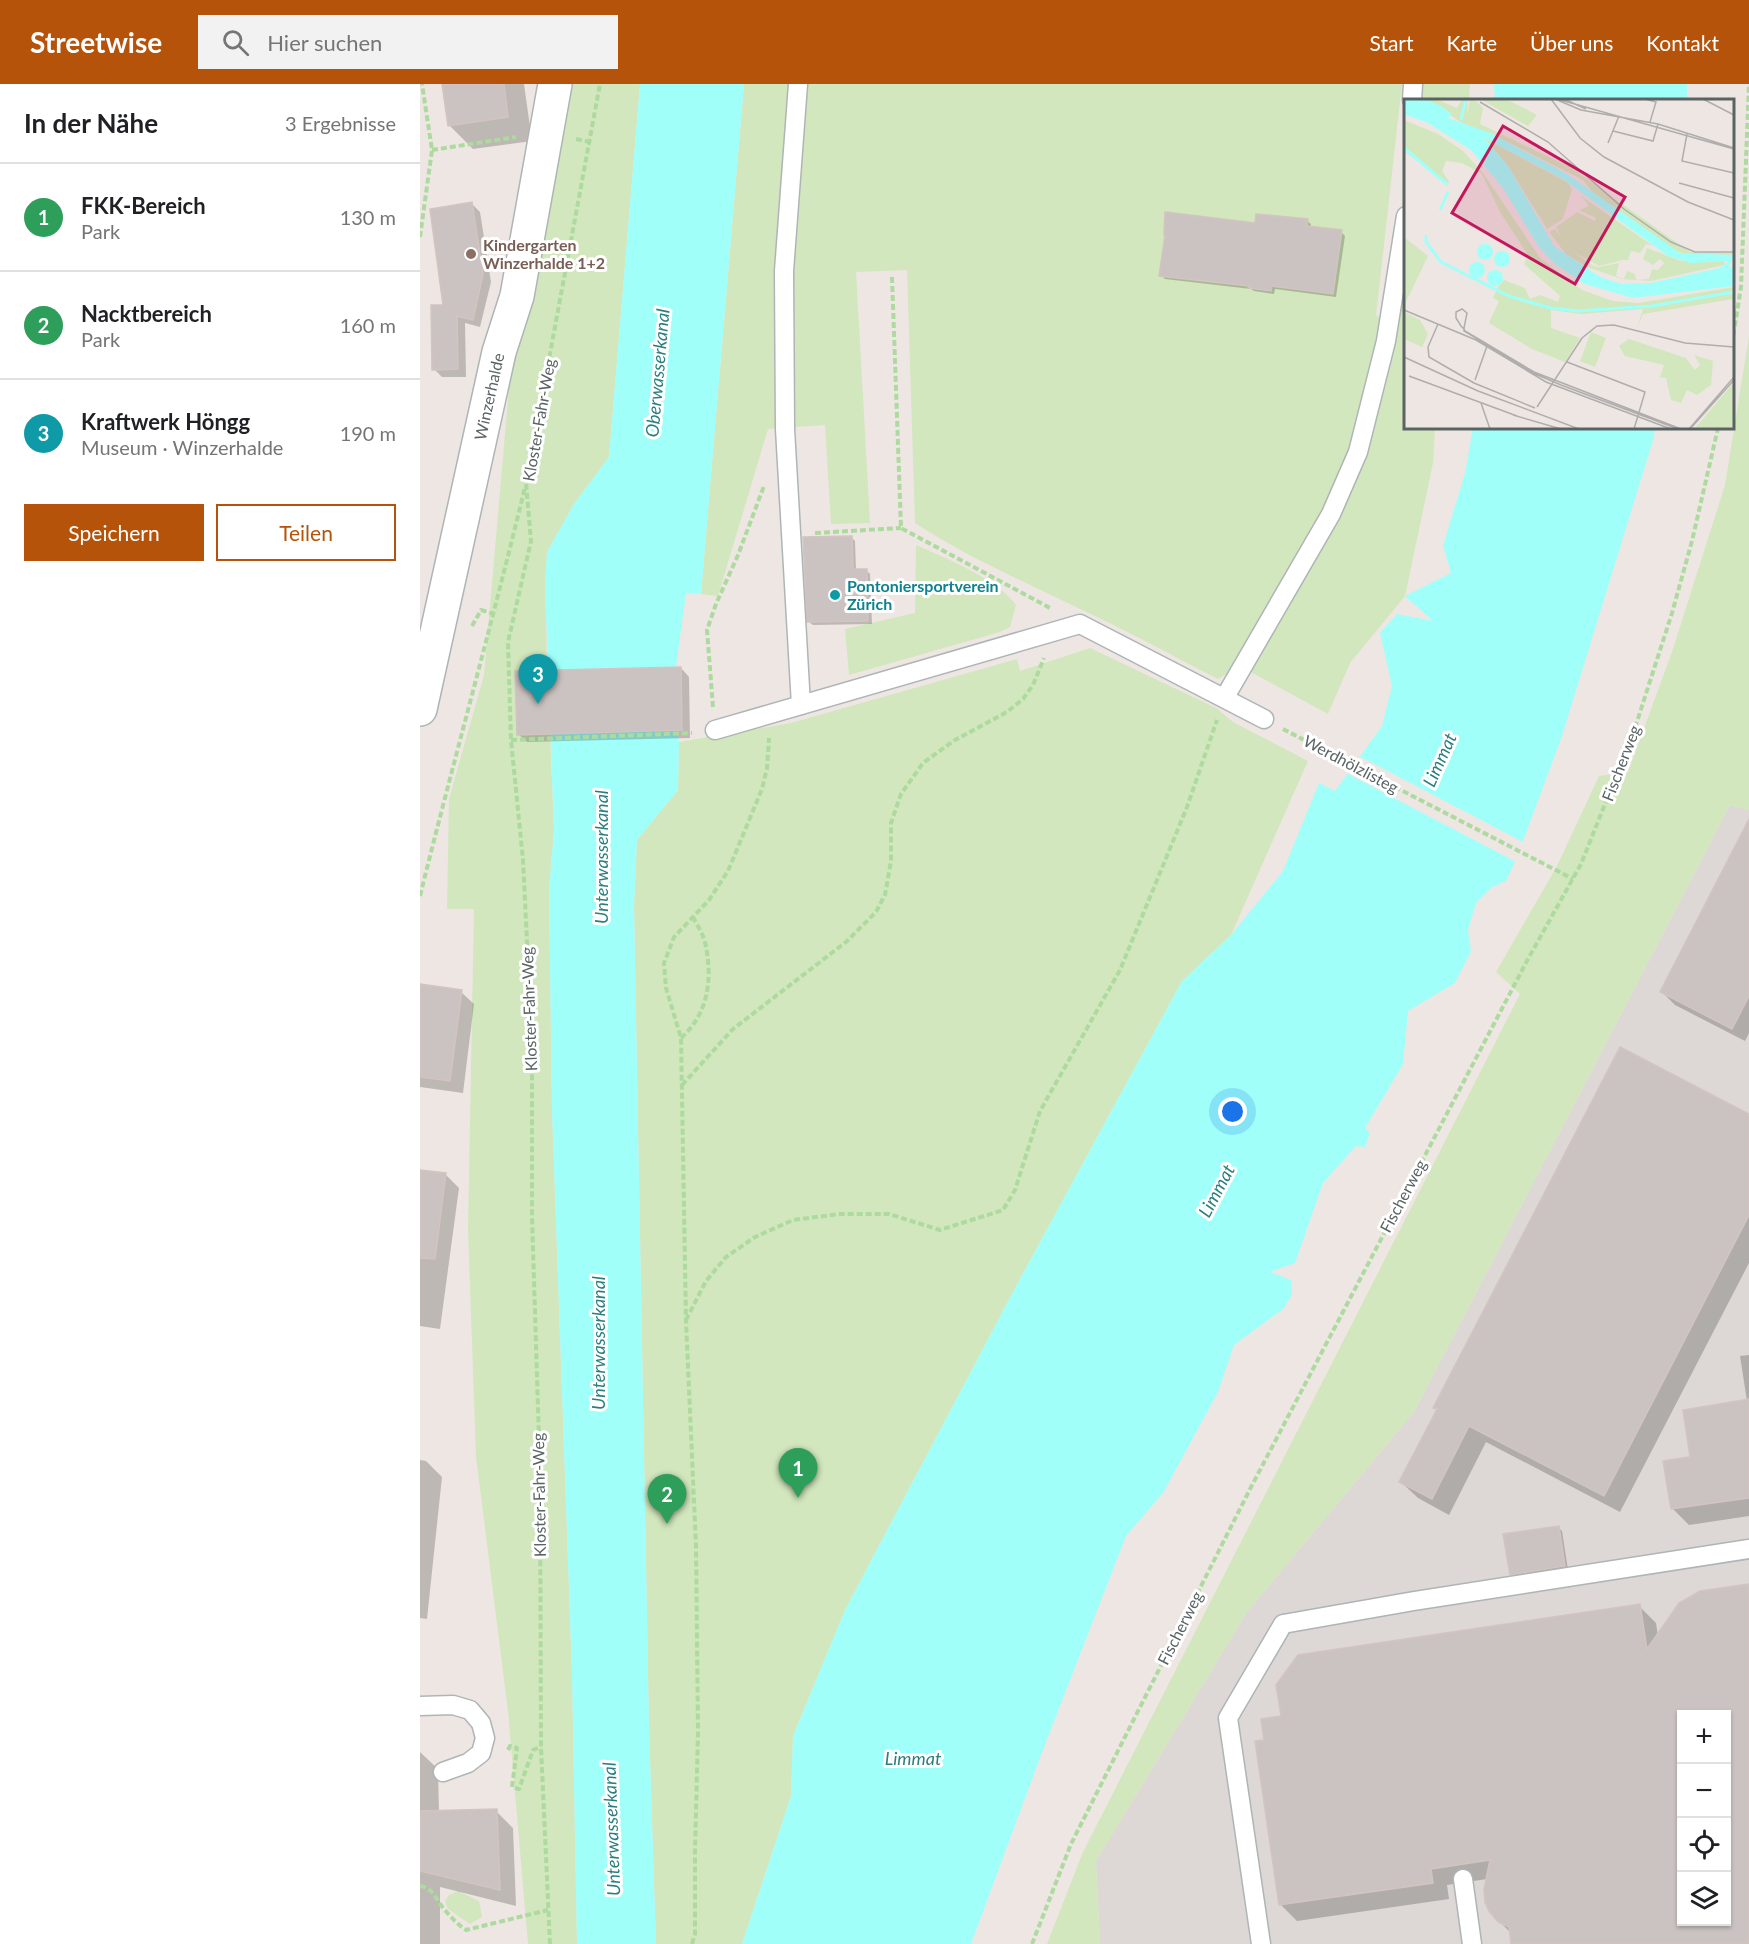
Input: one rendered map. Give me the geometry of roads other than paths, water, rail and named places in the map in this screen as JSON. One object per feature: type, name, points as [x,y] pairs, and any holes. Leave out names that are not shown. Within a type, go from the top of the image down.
[{"type":"street","name":"Winzerhalde","points":[[420,709],[499,352],[517,296],[555,84]]},
{"type":"lane","points":[[798,84],[784,272],[784,429],[801,705]]},
{"type":"lane","points":[[1412,99],[1413,84]]},
{"type":"lane","points":[[1225,697],[1330,514],[1358,452],[1386,341],[1404,228]]},
{"type":"lane","points":[[715,730],[1080,624],[1264,719]]},
{"type":"lane","points":[[1261,1944],[1228,1718],[1283,1624],[1414,1601],[1749,1549]]},
{"type":"lane","points":[[420,1706],[453,1705],[470,1710],[481,1723],[485,1738],[481,1754],[468,1763],[443,1772]]},
{"type":"lane","points":[[1463,1879],[1472,1944]]},
{"type":"water","points":[[640,84],[744,84],[701,594],[686,593],[676,667],[678,790],[637,840],[634,906],[649,1728],[656,1944],[577,1944],[572,1674],[552,1109],[549,890],[554,831],[545,585],[547,552],[574,504],[609,457]]},
{"type":"water","points":[[1494,84],[1687,84],[1687,99],[1495,99]]},
{"type":"water","name":"Limmat","points":[[1473,429],[1655,429],[1562,736],[1506,881],[1492,887],[1476,903],[1468,930],[1471,951],[1455,983],[1408,1011],[1403,1064],[1365,1128],[1370,1133],[1365,1147],[1356,1146],[1323,1183],[1295,1263],[1270,1272],[1291,1280],[1292,1295],[1283,1309],[1234,1345],[1218,1392],[1163,1493],[1126,1536],[971,1944],[742,1944],[791,1796],[793,1736],[845,1610],[1014,1290],[1182,981],[1231,935],[1283,871],[1319,783],[1335,791],[1382,726],[1392,686],[1380,633],[1397,614],[1433,621],[1405,596],[1451,573],[1443,546],[1465,473]]},
{"type":"place","name":"Kindergarten Winzerhalde 1+2","points":[[471,254]]},
{"type":"place","name":"Pontoniersportverein Zürich","points":[[835,595]]},
{"type":"place","name":"Kraftwerk Höngg","points":[[538,704]]},
{"type":"place","name":"FKK-Bereich","points":[[798,1498]]},
{"type":"place","name":"Nacktbereich","points":[[667,1524]]},
{"type":"water label","name":"Oberwasserkanal","points":[[658,373]]},
{"type":"water label","name":"Unterwasserkanal","points":[[602,857]]},
{"type":"water label","name":"Unterwasserkanal","points":[[599,1343]]},
{"type":"water label","name":"Unterwasserkanal","points":[[612,1829]]}]
